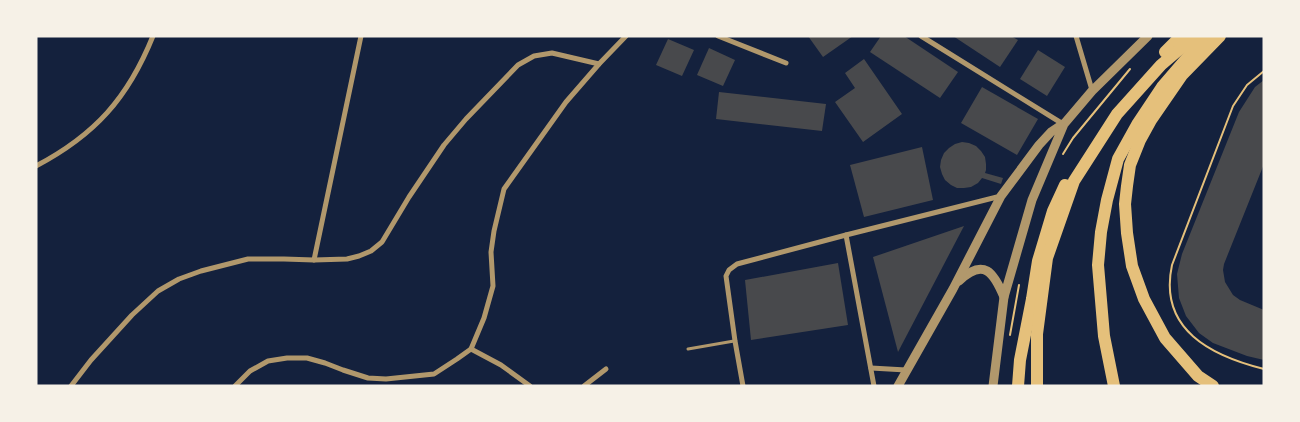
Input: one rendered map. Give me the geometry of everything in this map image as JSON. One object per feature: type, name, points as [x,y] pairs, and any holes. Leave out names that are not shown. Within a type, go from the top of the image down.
[{"type":"highway","points":[[1018,386],[1020,360],[1038,261],[1053,211],[1077,162],[1146,69],[1181,36]]},
{"type":"highway","points":[[1037,386],[1037,334],[1047,258],[1074,181],[1117,114],[1161,65],[1195,36]]},
{"type":"highway","points":[[1114,386],[1104,336],[1098,265],[1101,232],[1107,200],[1118,159],[1138,124],[1162,87],[1206,36]]},
{"type":"highway","points":[[1213,386],[1198,376],[1164,338],[1144,299],[1132,266],[1127,233],[1126,186],[1130,165],[1140,140],[1151,120],[1182,75],[1220,36]]},
{"type":"street","points":[[36,166],[83,136],[117,102],[136,72],[153,36]]},
{"type":"street","points":[[314,260],[360,36]]},
{"type":"street","points":[[235,386],[250,370],[268,360],[307,358],[368,378],[386,380],[434,374],[471,349],[484,318],[493,286],[491,252],[504,189],[566,102],[626,36]]},
{"type":"street","points":[[718,36],[786,64]]},
{"type":"street","points":[[921,36],[1064,124]]},
{"type":"street","points":[[1076,36],[1092,91]]},
{"type":"street","points":[[993,386],[1004,297],[1032,200],[1064,124],[1092,91],[1148,36]]},
{"type":"street","points":[[71,386],[91,360],[132,315],[158,291],[179,280],[201,271],[248,259],[347,259],[371,251],[382,242],[444,145],[466,119],[518,65],[534,56],[552,53],[599,64]]},
{"type":"street","points":[[898,386],[953,289],[1002,196],[1039,145],[1051,132],[1064,124]]},
{"type":"street","points":[[743,386],[726,276],[729,270],[736,264],[1002,196]]},
{"type":"street","points":[[846,235],[874,386]]},
{"type":"street","points":[[953,289],[966,274],[987,270],[996,278],[1004,297]]},
{"type":"street","points":[[471,349],[501,365],[530,386]]},
{"type":"street","points":[[871,368],[906,370]]},
{"type":"street","points":[[584,386],[606,370]]},
{"type":"lane","points":[[688,349],[735,341]]},
{"type":"path","points":[[1264,71],[1247,85],[1233,106],[1172,266],[1170,284],[1171,297],[1176,312],[1192,336],[1204,346],[1222,355],[1264,369]]},
{"type":"building","points":[[808,36],[853,36],[823,57]]},
{"type":"building","points":[[881,36],[904,36],[958,72],[940,98],[870,52]]},
{"type":"building","points":[[953,36],[1011,36],[1018,40],[1000,67]]},
{"type":"building","points":[[668,39],[694,50],[682,76],[656,65]]},
{"type":"building","points":[[709,48],[735,60],[723,86],[697,75]]},
{"type":"building","points":[[1038,50],[1065,67],[1047,96],[1020,79]]},
{"type":"building","points":[[864,59],[902,114],[863,142],[835,102],[855,88],[845,73]]},
{"type":"building","points":[[1264,80],[1264,164],[1223,270],[1225,282],[1233,295],[1264,310],[1264,360],[1247,356],[1213,343],[1199,333],[1186,316],[1179,298],[1177,274],[1182,254],[1239,112],[1255,87]]},
{"type":"building","points":[[982,87],[1038,119],[1017,155],[961,123]]},
{"type":"building","points":[[719,92],[826,104],[822,131],[716,119]]},
{"type":"building","points":[[962,142],[976,146],[981,151],[985,157],[985,173],[1003,178],[1001,184],[982,178],[971,187],[957,188],[945,180],[940,167],[944,153],[955,144]]},
{"type":"building","points":[[922,147],[933,200],[864,217],[850,165]]},
{"type":"building","points":[[964,226],[898,352],[873,257]]},
{"type":"building","points":[[838,263],[848,325],[751,340],[745,280]]}]
